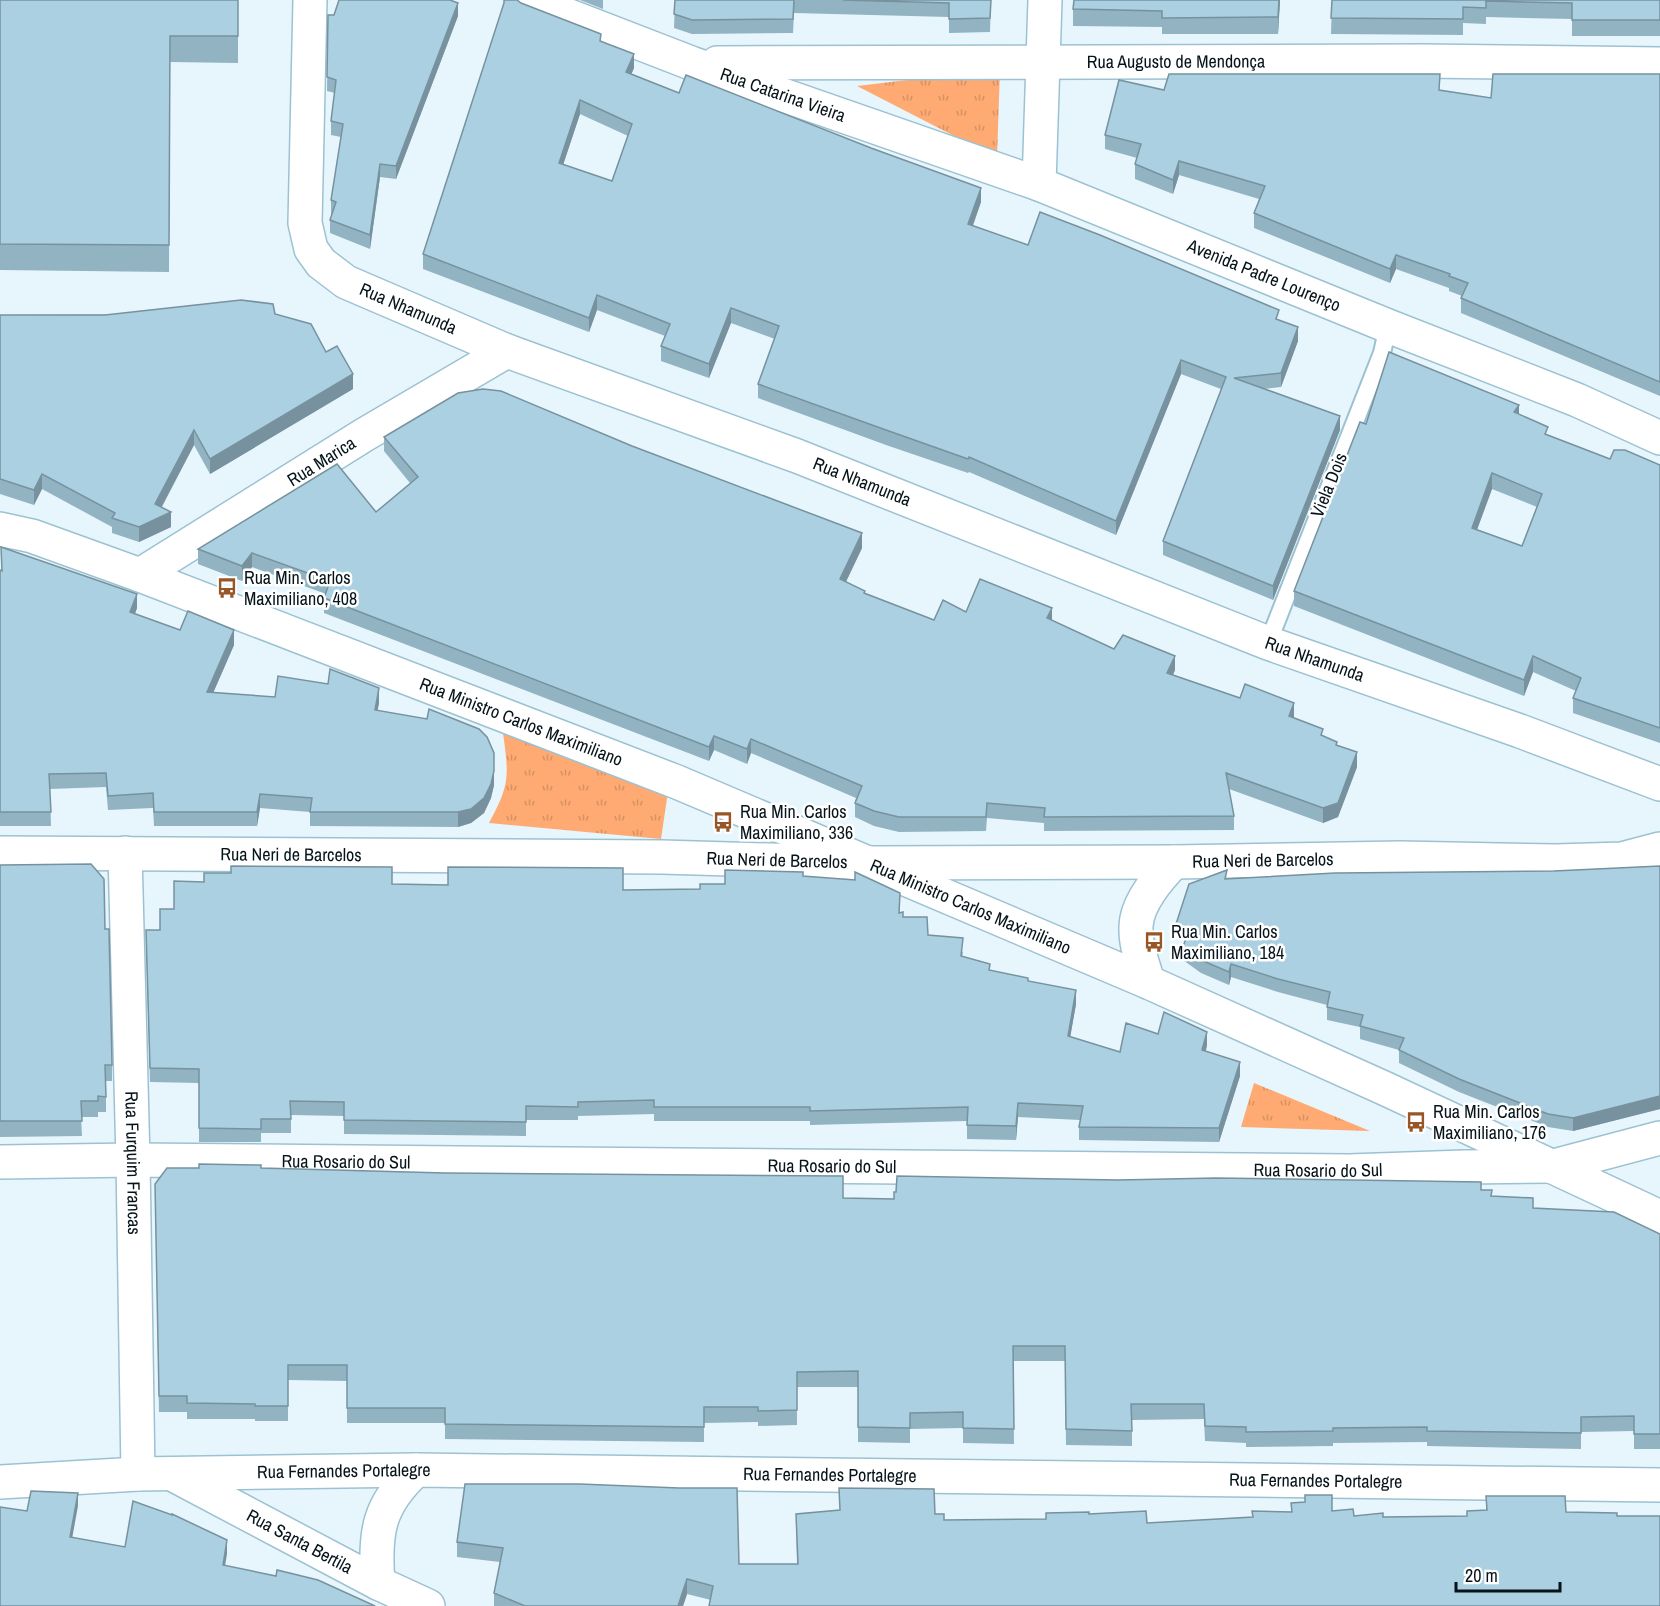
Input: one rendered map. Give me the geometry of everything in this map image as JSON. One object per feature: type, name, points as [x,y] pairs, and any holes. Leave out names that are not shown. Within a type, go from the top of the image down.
[{"type":"street","name":"Rua Nhamunda","points":[[310,0],[305,223],[311,249],[321,263],[346,282],[507,351],[797,456],[1268,643],[1520,731],[1660,783]]},
{"type":"street","name":"Rua Catarina Vieira","points":[[528,0],[691,63],[1039,184]]},
{"type":"street","points":[[1039,184],[1045,0]]},
{"type":"street","name":"Rua Augusto de Mendonça","points":[[691,63],[1660,64]]},
{"type":"street","name":"Avenida Padre Lourenço","points":[[1039,184],[1388,327],[1577,400],[1660,438]]},
{"type":"street","name":"Rua Marica","points":[[140,574],[364,435],[507,351]]},
{"type":"street","name":"Rua Ministro Carlos Maximiliano","points":[[0,529],[32,536],[140,574],[678,782],[1148,982],[1554,1166],[1660,1217]]},
{"type":"street","name":"Rua Neri de Barcelos","points":[[0,854],[662,857],[872,863],[1174,862],[1400,858],[1556,861],[1622,859],[1660,849]]},
{"type":"street","name":"Rua Furquim Francas","points":[[124,853],[133,1160],[138,1474]]},
{"type":"street","points":[[1148,982],[1138,949],[1136,925],[1144,901],[1155,881],[1174,862]]},
{"type":"street","name":"Rua Rosario do Sul","points":[[0,1162],[133,1160],[1349,1171],[1554,1166],[1660,1137]]},
{"type":"street","points":[[378,1583],[377,1539],[383,1514],[401,1484],[416,1470]]},
{"type":"street","name":"Rua Fernandes Portalegre","points":[[0,1482],[138,1474],[416,1470],[1660,1485]]},
{"type":"street","name":"Rua Santa Bertila","points":[[173,1474],[250,1517],[428,1606]]},
{"type":"lane","name":"Viela Dois","points":[[1268,643],[1382,353],[1388,327]]},
{"type":"green space","points":[[1000,69],[997,158],[857,86]]},
{"type":"green space","points":[[503,733],[669,785],[661,839],[489,823],[501,799],[506,780]]},
{"type":"green space","points":[[1254,1083],[1370,1131],[1241,1127]]},
{"type":"building","points":[[0,0],[238,0],[238,36],[170,36],[169,245],[0,244]]},
{"type":"building","points":[[339,0],[450,0],[458,3],[396,166],[380,164],[370,235],[330,220],[336,202],[331,200],[343,124],[331,121],[336,80],[327,77],[328,15],[334,15]]},
{"type":"building","points":[[504,0],[517,0],[601,34],[600,41],[634,54],[626,72],[679,93],[686,75],[871,148],[981,188],[968,224],[1028,245],[1040,212],[1279,310],[1276,319],[1298,327],[1281,373],[1234,378],[1340,416],[1273,586],[1163,541],[1226,377],[1181,360],[1116,521],[969,457],[968,459],[758,384],[779,326],[731,308],[709,364],[661,346],[670,324],[597,295],[589,318],[423,254]],"holes":[[[580,100],[632,124],[612,181],[559,163]]]},
{"type":"building","points":[[675,0],[794,0],[793,19],[692,20],[674,14]]},
{"type":"building","points":[[843,0],[991,0],[990,18],[949,19],[949,3]]},
{"type":"building","points":[[1074,0],[1279,0],[1278,17],[1162,18],[1162,11],[1073,9]]},
{"type":"building","points":[[1332,0],[1660,0],[1660,20],[1572,20],[1572,3],[1486,1],[1486,8],[1463,7],[1463,19],[1331,18]]},
{"type":"building","points":[[1169,74],[1440,74],[1439,90],[1491,98],[1493,74],[1660,74],[1660,382],[1461,298],[1468,283],[1449,276],[1450,274],[1396,255],[1390,269],[1254,213],[1265,186],[1179,161],[1173,180],[1135,164],[1141,144],[1105,135],[1119,80],[1164,90]]},
{"type":"building","points":[[241,300],[273,304],[275,314],[311,324],[326,352],[337,346],[353,374],[210,459],[194,430],[155,504],[171,512],[139,527],[112,518],[115,513],[42,474],[34,490],[0,479],[0,315],[105,315]]},
{"type":"building","points":[[1389,352],[1519,405],[1514,412],[1548,427],[1545,434],[1610,459],[1614,450],[1625,450],[1660,465],[1660,728],[1573,698],[1581,678],[1533,656],[1524,680],[1294,591],[1360,422],[1366,424]],"holes":[[[1492,473],[1542,494],[1522,546],[1472,528]]]},
{"type":"building","points":[[483,389],[501,391],[632,446],[862,533],[840,579],[865,591],[864,593],[934,620],[943,600],[966,612],[980,579],[1052,608],[1047,618],[1114,649],[1123,635],[1175,656],[1167,673],[1240,698],[1245,684],[1294,703],[1289,716],[1323,729],[1321,735],[1337,742],[1336,745],[1357,752],[1338,803],[1323,808],[1226,773],[1234,816],[1044,817],[1045,808],[987,803],[986,817],[899,817],[874,811],[855,803],[862,786],[751,739],[747,749],[714,736],[709,747],[324,598],[330,581],[252,553],[242,566],[198,549],[337,464],[376,512],[418,477],[384,437],[458,393]]},
{"type":"building","points":[[1,547],[137,594],[130,612],[180,630],[188,611],[234,630],[207,692],[275,697],[278,676],[328,684],[330,669],[379,688],[375,710],[427,719],[429,709],[479,729],[487,737],[494,753],[494,771],[484,798],[471,809],[458,812],[310,812],[312,798],[260,794],[257,812],[154,812],[153,793],[108,796],[106,773],[49,774],[51,812],[0,812]]},
{"type":"building","points":[[91,864],[104,879],[105,929],[109,929],[112,1065],[105,1065],[106,1097],[98,1096],[98,1101],[81,1101],[82,1121],[0,1121],[0,865]]},
{"type":"building","points":[[231,866],[392,867],[392,884],[448,885],[448,867],[623,868],[623,890],[700,889],[700,884],[725,884],[725,870],[803,872],[803,876],[855,880],[855,872],[900,893],[899,913],[903,912],[903,917],[927,917],[928,935],[963,938],[961,956],[990,964],[989,970],[1028,978],[1028,981],[1076,990],[1068,1036],[1120,1052],[1126,1023],[1158,1034],[1164,1012],[1207,1032],[1202,1050],[1240,1062],[1219,1128],[1079,1127],[1083,1106],[1018,1103],[1016,1126],[967,1125],[968,1107],[810,1111],[810,1107],[654,1107],[654,1100],[578,1102],[578,1107],[526,1106],[526,1122],[344,1120],[344,1102],[290,1101],[291,1119],[261,1119],[261,1129],[199,1128],[199,1069],[150,1068],[146,930],[160,930],[160,909],[174,909],[174,881],[204,882],[204,873],[231,873]]},
{"type":"building","points":[[1660,866],[1660,1096],[1573,1118],[1548,1114],[1459,1079],[1399,1050],[1404,1038],[1360,1026],[1363,1015],[1327,1007],[1330,992],[1231,964],[1229,972],[1201,960],[1183,947],[1189,929],[1176,924],[1189,884],[1227,870],[1225,879],[1335,873],[1554,871]]},
{"type":"building","points":[[199,1164],[445,1173],[843,1176],[843,1198],[894,1199],[897,1176],[1481,1182],[1481,1190],[1492,1190],[1491,1196],[1533,1198],[1533,1208],[1614,1212],[1660,1234],[1660,1434],[1634,1434],[1634,1416],[1581,1417],[1581,1433],[1427,1431],[1427,1427],[1246,1432],[1246,1427],[1205,1426],[1204,1404],[1131,1404],[1132,1431],[1066,1429],[1065,1346],[1013,1346],[1014,1429],[963,1428],[963,1412],[910,1413],[910,1428],[858,1427],[858,1371],[797,1372],[797,1410],[758,1411],[758,1407],[704,1407],[704,1427],[445,1424],[445,1408],[347,1408],[347,1365],[288,1365],[288,1406],[187,1403],[187,1396],[159,1396],[155,1184],[167,1168],[199,1168]]},
{"type":"building","points":[[465,1484],[737,1488],[739,1564],[798,1564],[796,1514],[840,1510],[839,1488],[934,1489],[935,1514],[944,1514],[944,1520],[1046,1519],[1046,1513],[1089,1512],[1089,1514],[1146,1511],[1147,1523],[1253,1517],[1252,1511],[1292,1512],[1291,1503],[1305,1502],[1305,1495],[1332,1495],[1332,1511],[1353,1509],[1354,1516],[1383,1513],[1383,1517],[1467,1516],[1467,1511],[1487,1510],[1486,1496],[1565,1496],[1566,1512],[1617,1513],[1617,1516],[1660,1516],[1660,1606],[709,1606],[713,1586],[687,1579],[678,1606],[525,1606],[494,1593],[503,1548],[457,1542]]},
{"type":"building","points":[[31,1491],[78,1493],[70,1537],[125,1547],[133,1501],[172,1514],[227,1540],[223,1565],[276,1576],[277,1570],[318,1580],[375,1606],[0,1606],[0,1507],[27,1511]]},
{"type":"place","name":"Rua Min. Carlos Maximiliano, 408","points":[[227,588]]},
{"type":"place","name":"Rua Min. Carlos Maximiliano, 336","points":[[723,822]]},
{"type":"place","name":"Rua Min. Carlos Maximiliano, 184","points":[[1154,942]]},
{"type":"place","name":"Rua Min. Carlos Maximiliano, 176","points":[[1416,1122]]}]
